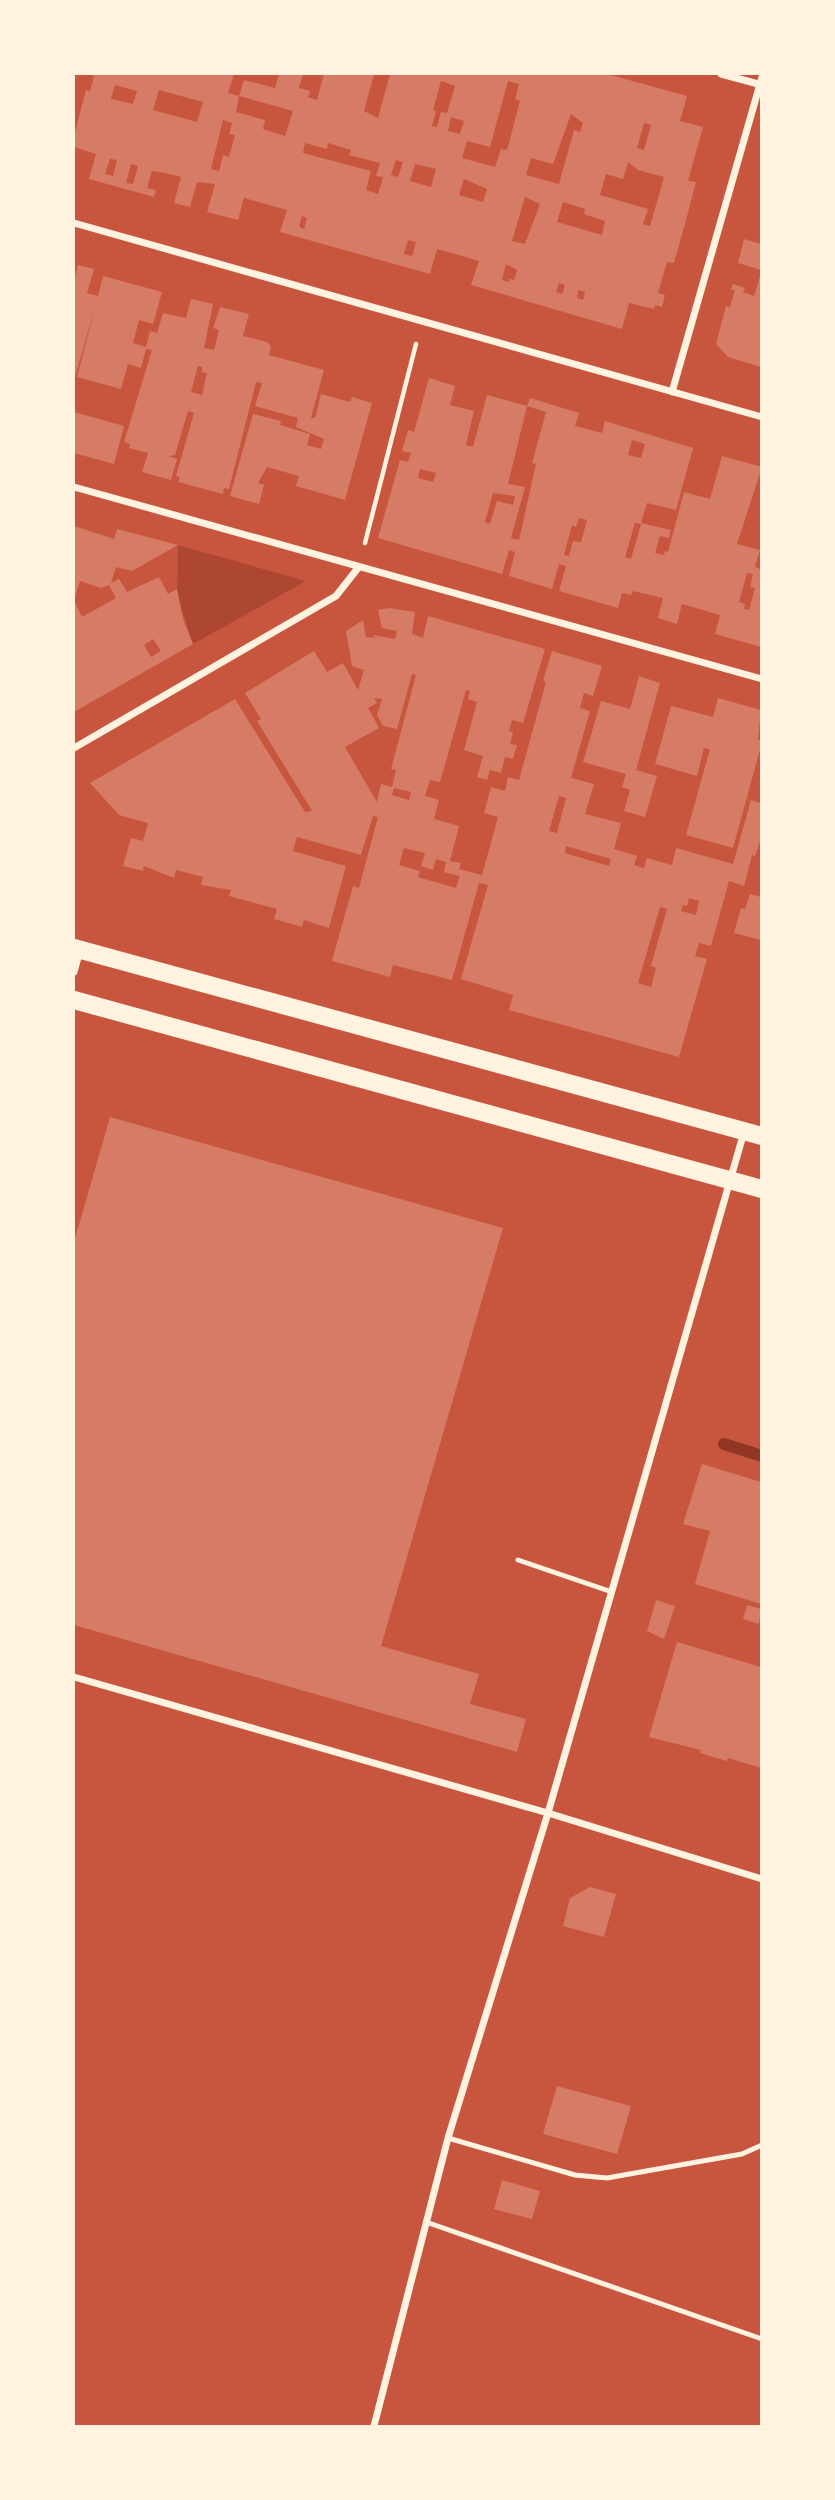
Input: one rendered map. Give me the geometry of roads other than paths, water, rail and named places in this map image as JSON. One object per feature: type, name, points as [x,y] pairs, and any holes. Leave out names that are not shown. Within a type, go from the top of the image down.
[{"type":"main road","points":[[77,949],[753,1134]]},
{"type":"main road","points":[[74,1000],[761,1189]]},
{"type":"street","points":[[672,392],[761,82],[720,74]]},
{"type":"street","points":[[74,223],[761,417]]},
{"type":"street","points":[[78,488],[761,680]]},
{"type":"street","points":[[74,748],[337,596],[358,568]]},
{"type":"street","points":[[74,972],[77,949]]},
{"type":"street","points":[[374,2427],[448,2138],[548,1813],[730,1180],[753,1134]]},
{"type":"street","points":[[74,1677],[548,1813],[761,1879]]},
{"type":"lane","points":[[74,494],[78,488]]},
{"type":"lane","points":[[518,1560],[612,1592]]},
{"type":"lane","points":[[448,2138],[575,2175],[607,2178],[742,2154],[761,2145]]},
{"type":"lane","points":[[426,2222],[761,2339]]},
{"type":"waterway","points":[[724,1444],[762,1456]]}]
